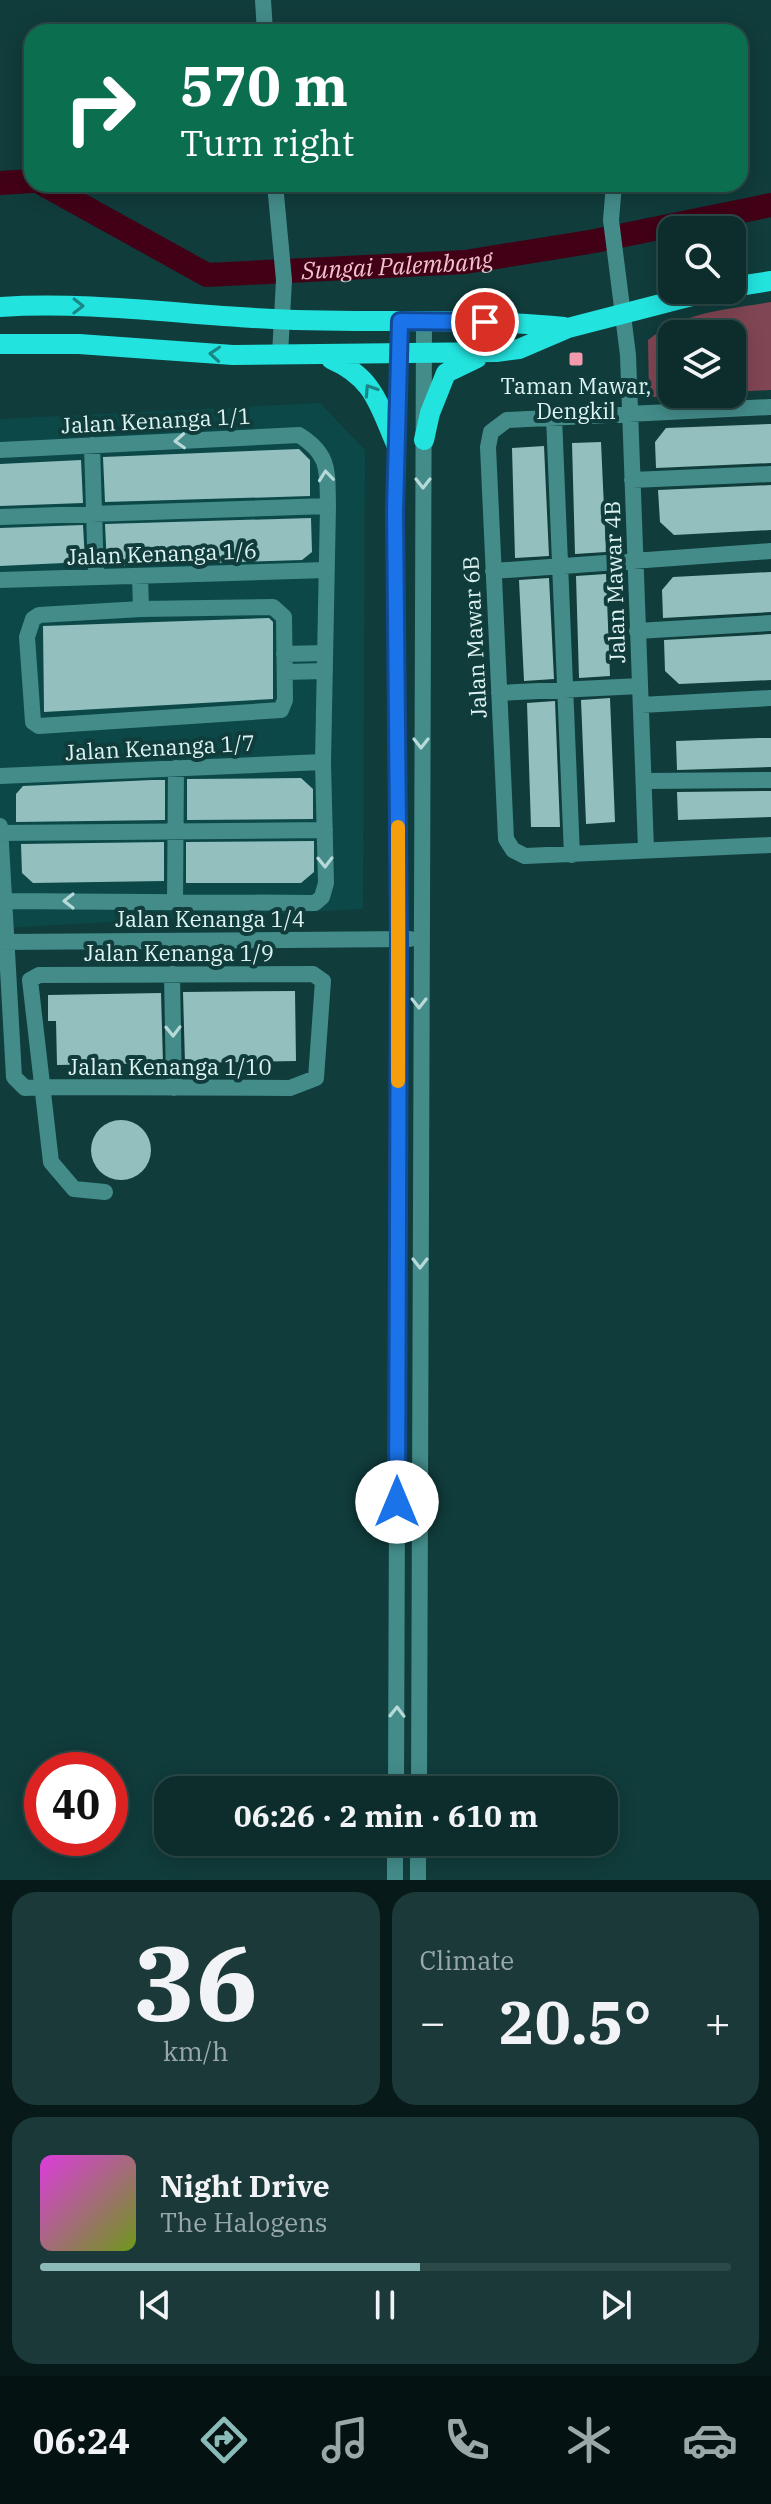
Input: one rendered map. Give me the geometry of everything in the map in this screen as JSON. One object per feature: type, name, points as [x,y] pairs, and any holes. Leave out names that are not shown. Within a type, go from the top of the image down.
[{"type":"main road","points":[[746,285],[771,281]]},
{"type":"main road","points":[[0,344],[19,342],[324,356],[496,352],[519,349],[568,328],[658,304]]},
{"type":"main road","points":[[0,307],[88,306],[276,319],[515,322],[568,328]]},
{"type":"main road","points":[[424,440],[430,413],[446,373],[460,364],[496,352]]},
{"type":"main road","points":[[324,356],[355,370],[365,382],[396,444]]},
{"type":"street","points":[[263,0],[264,24]]},
{"type":"street","points":[[274,355],[279,281],[275,192]]},
{"type":"street","name":"Jalan Mawar 4B","points":[[614,192],[613,248],[628,355],[646,849]]},
{"type":"street","points":[[396,1776],[399,939],[396,444],[400,321]]},
{"type":"street","points":[[419,1776],[424,321]]},
{"type":"street","points":[[771,407],[554,417],[572,855],[771,845]]},
{"type":"street","name":"Jalan Mawar 6B","points":[[554,417],[507,420],[491,432],[493,571],[506,839],[513,850],[525,856],[572,855]]},
{"type":"street","name":"Jalan Kenanga 1/1","points":[[0,450],[299,435],[321,452],[327,468],[328,506]]},
{"type":"street","points":[[92,445],[96,577]]},
{"type":"street","points":[[632,480],[771,474]]},
{"type":"street","points":[[0,517],[328,506],[323,762],[326,883],[322,897],[315,903],[2,901]]},
{"type":"street","points":[[493,571],[771,551]]},
{"type":"street","name":"Jalan Kenanga 1/6","points":[[0,580],[326,570]]},
{"type":"street","points":[[140,576],[141,609]]},
{"type":"street","points":[[273,607],[284,617],[285,700],[276,712],[36,725],[31,713],[27,637],[33,619],[39,615],[141,609],[273,607]]},
{"type":"street","points":[[637,631],[771,623]]},
{"type":"street","points":[[284,654],[325,653]]},
{"type":"street","points":[[285,672],[325,671]]},
{"type":"street","points":[[499,693],[640,686]]},
{"type":"street","points":[[641,705],[771,698]]},
{"type":"street","name":"Jalan Kenanga 1/7","points":[[0,776],[323,762]]},
{"type":"street","points":[[175,902],[176,768]]},
{"type":"street","points":[[644,781],[771,780]]},
{"type":"street","points":[[0,826],[3,942]]},
{"type":"street","points":[[0,833],[325,830]]},
{"type":"street","name":"Jalan Kenanga 1/4","points":[[3,942],[420,939]]},
{"type":"street","name":"Jalan Kenanga 1/10","points":[[3,942],[14,1077],[25,1088],[290,1088],[316,1078],[319,1033]]},
{"type":"street","points":[[172,974],[174,1088]]},
{"type":"street","name":"Jalan Kenanga 1/9","points":[[45,1087],[30,980],[39,975],[313,974],[323,981],[319,1033]]},
{"type":"street","points":[[45,1087],[51,1162],[74,1189],[105,1192]]},
{"type":"street","points":[[397,1502],[421,1501]]},
{"type":"street","points":[[395,1856],[395,1880]]},
{"type":"street","points":[[418,1856],[418,1880]]},
{"type":"shaded area","points":[[771,302],[771,390],[746,391],[746,320],[684,320]]},
{"type":"shaded area","points":[[658,333],[658,397],[649,394],[648,340]]},
{"type":"shaded area","points":[[320,403],[365,450],[363,909],[0,928],[0,419]]},
{"type":"building","points":[[771,424],[771,463],[656,468],[655,442],[666,428]]},
{"type":"building","points":[[601,442],[606,552],[575,554],[572,443]]},
{"type":"building","points":[[544,446],[549,556],[515,558],[512,448]]},
{"type":"building","points":[[299,449],[310,460],[310,496],[105,502],[103,457]]},
{"type":"building","points":[[81,460],[83,503],[0,506],[0,464]]},
{"type":"building","points":[[771,485],[771,530],[674,535],[660,522],[658,490]]},
{"type":"building","points":[[311,518],[312,552],[302,560],[107,566],[105,524]]},
{"type":"building","points":[[83,525],[85,562],[0,566],[0,528]]},
{"type":"building","points":[[771,572],[771,612],[663,618],[662,590],[673,577]]},
{"type":"building","points":[[606,574],[610,676],[579,678],[576,576]]},
{"type":"building","points":[[549,578],[554,679],[524,681],[519,580]]},
{"type":"building","points":[[269,618],[273,622],[273,699],[44,712],[43,626]]},
{"type":"building","points":[[771,634],[771,680],[679,684],[665,671],[664,640]]},
{"type":"building","points":[[610,698],[615,822],[586,824],[581,700]]},
{"type":"building","points":[[555,701],[560,827],[531,827],[527,703]]},
{"type":"building","points":[[771,738],[771,767],[677,770],[676,741]]},
{"type":"building","points":[[301,778],[313,789],[313,819],[187,820],[187,779]]},
{"type":"building","points":[[165,780],[165,820],[16,822],[16,794],[23,786]]},
{"type":"building","points":[[771,791],[771,817],[678,820],[677,792]]},
{"type":"building","points":[[314,841],[314,872],[301,883],[186,883],[186,842]]},
{"type":"building","points":[[164,842],[164,881],[33,883],[22,873],[21,844]]},
{"type":"building","points":[[295,991],[296,1061],[185,1063],[183,992]]},
{"type":"building","points":[[161,993],[163,1063],[57,1065],[56,1021],[48,1021],[48,995]]},
{"type":"building","points":[[121,1120],[143,1128],[151,1150],[143,1172],[121,1180],[99,1172],[91,1150],[99,1128]]},
{"type":"waterway","name":"Sungai Palembang","points":[[0,183],[24,182]]},
{"type":"waterway","name":"Sungai Palembang","points":[[57,192],[207,275],[465,262],[595,241],[771,205]]},
{"type":"slow traffic","points":[[398,827],[398,1081]]},
{"type":"place","name":"Taman Mawar, Dengkil","points":[[576,359]]},
{"type":"route","points":[[397,1502],[399,939],[395,511],[400,321],[485,322]]}]
